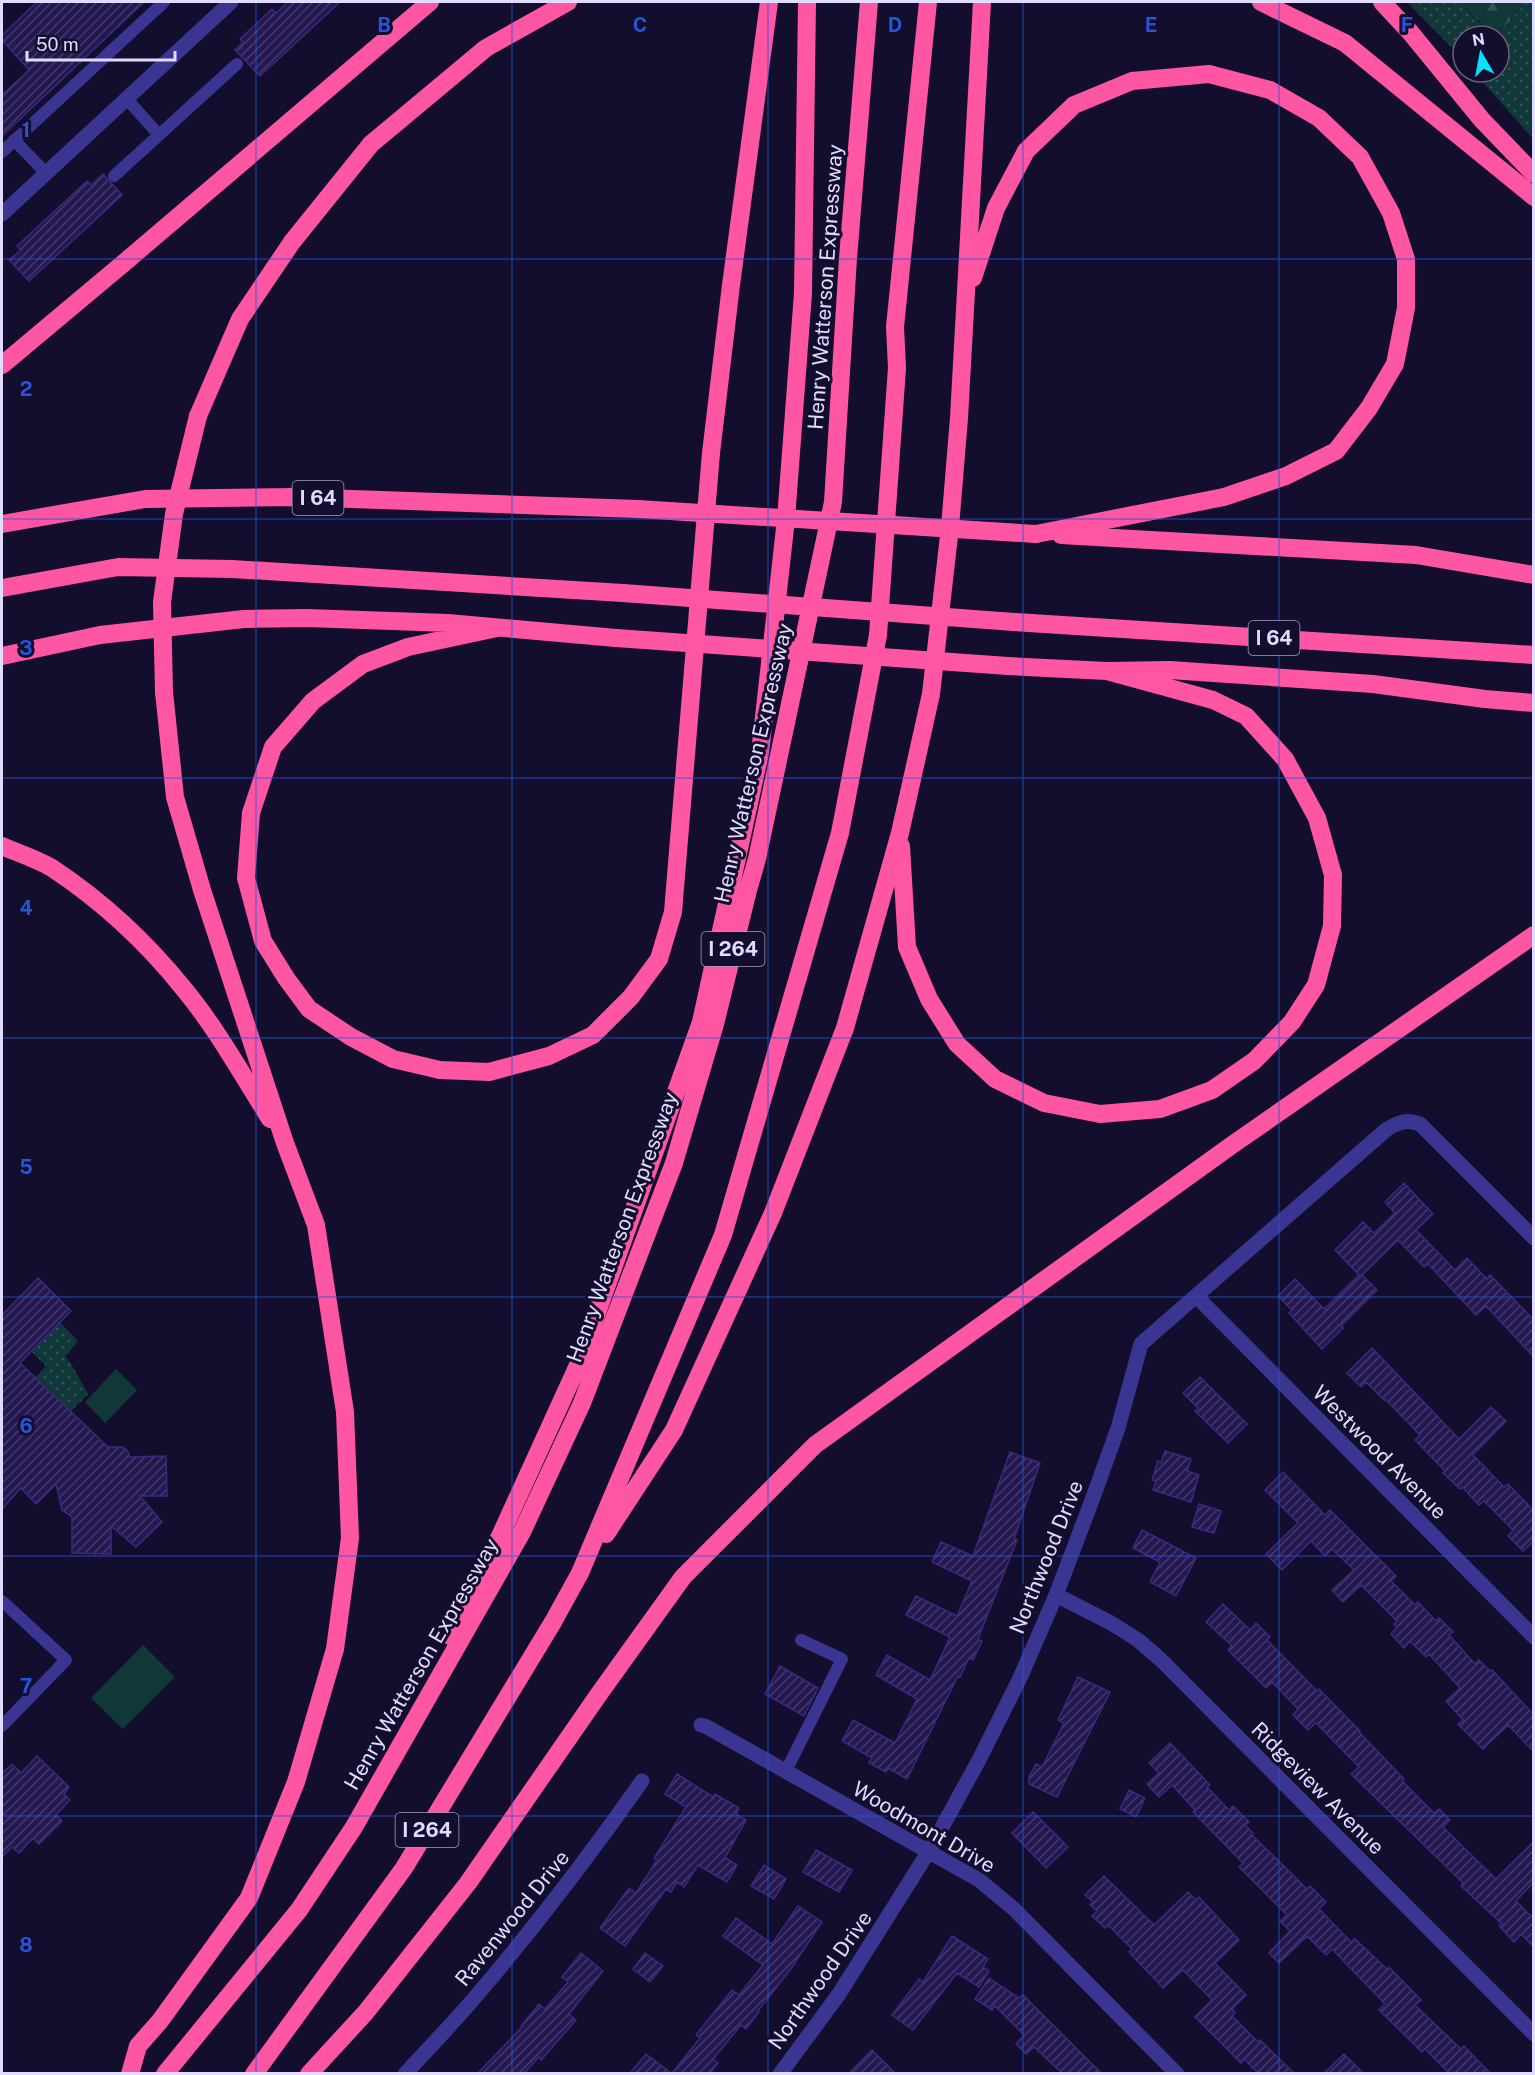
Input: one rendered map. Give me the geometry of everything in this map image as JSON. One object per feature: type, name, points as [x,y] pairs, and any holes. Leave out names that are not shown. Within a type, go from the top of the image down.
[{"type":"highway","points":[[2,364],[430,2]]},
{"type":"highway","points":[[130,2073],[138,2046],[160,2020],[249,1898],[296,1782],[335,1649],[350,1538],[345,1412],[316,1225],[285,1143],[202,890],[175,797],[164,692],[162,602],[174,514],[198,416],[240,319],[292,242],[371,144],[486,48],[568,2]]},
{"type":"highway","points":[[497,628],[408,647],[363,664],[313,701],[273,747],[251,813],[246,878],[263,941],[286,978],[309,1009],[351,1037],[393,1059],[440,1070],[489,1072],[549,1056],[593,1035],[631,997],[659,959],[668,931],[673,912],[681,837],[712,442],[732,273],[769,2]]},
{"type":"highway","points":[[354,1827],[501,1534],[579,1363],[701,1022],[760,753],[786,519],[803,292],[807,2]]},
{"type":"highway","name":"Henry Watterson Expressway","points":[[165,2073],[299,1910],[354,1827],[522,1532],[582,1403],[674,1163],[715,1024],[757,859],[833,502],[848,258],[869,2]]},
{"type":"highway","name":"I 264","points":[[254,2073],[404,1868],[554,1622],[580,1573],[723,1235],[840,833],[878,635],[897,368],[895,327],[928,2]]},
{"type":"highway","points":[[580,1573],[674,1430],[773,1213],[845,1028],[900,833],[931,694],[950,527],[959,418],[982,2]]},
{"type":"highway","points":[[1261,2],[1346,43],[1533,198]]},
{"type":"highway","points":[[1382,2],[1410,32],[1482,120],[1533,174]]},
{"type":"highway","points":[[965,302],[996,208],[1026,151],[1074,105],[1132,81],[1209,74],[1270,90],[1319,118],[1360,157],[1391,213],[1406,259],[1406,308],[1395,364],[1369,408],[1336,451],[1286,476],[1224,497],[1036,534]]},
{"type":"highway","name":"I 64","points":[[2,524],[146,499],[295,497],[638,509],[1416,555],[1533,575]]},
{"type":"highway","name":"I 64","points":[[2,588],[118,567],[232,569],[623,593],[1014,622],[1533,655]]},
{"type":"highway","points":[[2,656],[100,635],[244,619],[307,618],[448,623],[616,638],[1008,666],[1107,671],[1170,670],[1373,684],[1533,703]]},
{"type":"highway","points":[[900,833],[907,947],[929,999],[957,1044],[995,1079],[1044,1103],[1100,1114],[1160,1109],[1212,1090],[1254,1061],[1292,1022],[1316,985],[1332,926],[1333,875],[1317,818],[1285,759],[1246,716],[1213,699],[1107,671]]},
{"type":"highway","points":[[2,846],[50,867],[100,903],[138,938],[185,990],[285,1143]]},
{"type":"highway","points":[[309,2073],[366,2012],[468,1882],[683,1577],[815,1445],[1232,1145],[1533,935]]},
{"type":"street","points":[[2,214],[231,2]]},
{"type":"street","name":"Northwood Drive","points":[[780,2073],[839,1994],[929,1851],[1010,1698],[1056,1595],[1094,1496],[1118,1428],[1141,1344],[1387,1129],[1401,1121],[1420,1124],[1533,1238]]},
{"type":"street","name":"Westwood Avenue","points":[[1196,1296],[1533,1637]]},
{"type":"street","name":"Ridgeview Avenue","points":[[1056,1595],[1111,1623],[1138,1640],[1161,1660],[1533,2034]]},
{"type":"street","name":"Woodmont Drive","points":[[701,1725],[979,1880],[1014,1909],[1177,2073]]},
{"type":"street","name":"Ravenwood Drive","points":[[405,2073],[475,1998],[513,1952],[600,1841],[642,1781]]},
{"type":"lane","points":[[2,152],[164,2]]},
{"type":"lane","points":[[114,176],[237,64]]},
{"type":"lane","points":[[126,98],[159,135]]},
{"type":"lane","points":[[14,140],[46,173]]},
{"type":"lane","points":[[2,1601],[66,1660],[2,1726]]},
{"type":"lane","points":[[786,1771],[842,1659],[801,1640]]},
{"type":"green space","points":[[1407,2],[1458,2],[1481,24],[1451,24],[1451,47]]},
{"type":"green space","points":[[1458,2],[1527,2],[1506,24],[1482,24]]},
{"type":"green space","points":[[1527,2],[1533,2],[1533,139],[1485,84],[1511,84],[1511,24],[1506,24]]},
{"type":"green space","points":[[60,1322],[78,1341],[65,1357],[88,1394],[71,1411],[36,1377],[46,1366],[32,1352]]},
{"type":"green space","points":[[116,1369],[137,1390],[105,1423],[85,1402]]},
{"type":"green space","points":[[143,1645],[175,1677],[123,1729],[91,1698]]},
{"type":"building","points":[[37,2],[144,2],[2,136],[2,95],[29,70],[2,40],[2,35]]},
{"type":"building","points":[[288,2],[340,2],[260,76],[235,50],[243,42],[240,39],[272,9],[276,13]]},
{"type":"building","points":[[103,174],[122,195],[29,281],[9,260],[21,250],[17,246],[87,181],[91,185]]},
{"type":"building","points":[[1404,1183],[1433,1214],[1416,1230],[1455,1270],[1467,1258],[1487,1279],[1490,1275],[1533,1319],[1533,1356],[1486,1306],[1476,1315],[1428,1264],[1424,1267],[1398,1240],[1362,1275],[1377,1290],[1322,1349],[1289,1313],[1292,1310],[1278,1296],[1295,1279],[1324,1309],[1359,1275],[1335,1250],[1363,1222],[1374,1233],[1395,1213],[1385,1202]]},
{"type":"building","points":[[38,1278],[71,1311],[20,1363],[108,1447],[122,1447],[127,1450],[130,1457],[166,1456],[167,1496],[140,1496],[162,1522],[136,1547],[111,1526],[111,1554],[72,1553],[72,1517],[62,1510],[56,1484],[36,1504],[21,1488],[2,1509],[2,1315]]},
{"type":"building","points":[[1372,1348],[1459,1439],[1491,1407],[1506,1421],[1473,1455],[1504,1487],[1508,1484],[1533,1510],[1533,1542],[1523,1551],[1508,1536],[1513,1530],[1484,1501],[1479,1505],[1462,1487],[1460,1489],[1443,1473],[1445,1471],[1415,1440],[1420,1435],[1385,1399],[1366,1382],[1361,1387],[1347,1373]]},
{"type":"building","points":[[1200,1377],[1247,1424],[1228,1443],[1195,1411],[1198,1408],[1183,1393]]},
{"type":"building","points":[[1165,1451],[1191,1459],[1187,1471],[1199,1475],[1191,1502],[1153,1490],[1156,1481],[1152,1480],[1158,1461],[1161,1463]]},
{"type":"building","points":[[1010,1452],[1040,1463],[1014,1539],[1017,1540],[978,1639],[982,1641],[973,1660],[969,1658],[960,1677],[958,1676],[907,1779],[888,1768],[886,1772],[869,1763],[872,1758],[842,1741],[853,1720],[895,1743],[917,1699],[876,1675],[887,1655],[930,1680],[950,1637],[906,1615],[916,1596],[957,1616],[972,1581],[932,1562],[941,1542],[973,1556]]},
{"type":"building","points":[[1283,1472],[1325,1515],[1330,1510],[1396,1576],[1391,1581],[1415,1605],[1418,1602],[1436,1621],[1439,1618],[1453,1632],[1449,1635],[1475,1664],[1479,1660],[1490,1671],[1492,1670],[1533,1714],[1533,1751],[1508,1725],[1483,1749],[1458,1724],[1463,1720],[1446,1701],[1460,1688],[1429,1654],[1426,1657],[1410,1641],[1404,1648],[1391,1634],[1397,1627],[1394,1624],[1397,1621],[1361,1585],[1343,1602],[1332,1590],[1354,1570],[1332,1549],[1325,1556],[1311,1541],[1282,1570],[1266,1554],[1298,1523],[1265,1490]]},
{"type":"building","points":[[1199,1504],[1221,1511],[1214,1533],[1192,1527]]},
{"type":"building","points":[[1142,1530],[1196,1558],[1176,1596],[1150,1582],[1160,1562],[1133,1548]]},
{"type":"building","points":[[1223,1604],[1250,1630],[1256,1623],[1270,1637],[1267,1640],[1360,1731],[1404,1779],[1402,1781],[1434,1813],[1439,1809],[1450,1820],[1443,1827],[1496,1879],[1533,1842],[1533,1883],[1516,1901],[1533,1918],[1533,1946],[1521,1934],[1514,1942],[1499,1926],[1502,1924],[1461,1886],[1463,1883],[1351,1774],[1359,1767],[1316,1723],[1308,1730],[1293,1715],[1298,1709],[1272,1682],[1266,1688],[1228,1650],[1232,1646],[1206,1622]]},
{"type":"building","points":[[780,1666],[818,1688],[804,1716],[765,1694]]},
{"type":"building","points":[[1078,1677],[1110,1692],[1057,1797],[1029,1784],[1029,1777],[1036,1764],[1042,1767],[1064,1723],[1058,1720]]},
{"type":"building","points":[[1170,1743],[1210,1785],[1207,1787],[1229,1810],[1233,1806],[1249,1822],[1245,1825],[1253,1833],[1252,1835],[1307,1889],[1310,1886],[1326,1902],[1319,1909],[1351,1942],[1355,1939],[1387,1969],[1389,1967],[1421,2000],[1415,2005],[1461,2049],[1464,2046],[1490,2073],[1449,2073],[1425,2049],[1422,2052],[1379,2010],[1385,2004],[1332,1949],[1326,1955],[1307,1936],[1279,1963],[1269,1953],[1290,1931],[1280,1921],[1287,1915],[1239,1867],[1243,1863],[1193,1812],[1195,1810],[1172,1785],[1159,1797],[1147,1784],[1159,1773],[1149,1763]]},
{"type":"building","points":[[37,1756],[69,1787],[64,1794],[70,1800],[56,1815],[62,1821],[39,1844],[33,1838],[19,1853],[12,1847],[2,1857],[2,1773],[12,1764],[21,1773]]},
{"type":"building","points":[[677,1774],[713,1797],[715,1794],[739,1808],[736,1814],[746,1820],[725,1858],[737,1865],[727,1882],[698,1865],[684,1887],[677,1882],[671,1892],[666,1889],[625,1946],[600,1928],[629,1888],[636,1893],[657,1860],[654,1858],[686,1807],[665,1794]]},
{"type":"building","points":[[1129,1790],[1145,1798],[1136,1817],[1120,1809]]},
{"type":"building","points":[[1033,1812],[1068,1847],[1046,1868],[1012,1833]]},
{"type":"building","points":[[816,1850],[852,1870],[839,1892],[803,1872]]},
{"type":"building","points":[[764,1865],[786,1879],[774,1899],[751,1886]]},
{"type":"building","points":[[1104,1876],[1154,1925],[1188,1892],[1196,1900],[1199,1897],[1239,1940],[1215,1963],[1246,1995],[1232,2009],[1235,2013],[1232,2016],[1294,2073],[1258,2073],[1244,2059],[1241,2063],[1195,2017],[1212,2000],[1183,1970],[1163,1988],[1129,1952],[1132,1949],[1108,1925],[1105,1928],[1092,1916],[1097,1911],[1090,1905],[1093,1902],[1085,1895]]},
{"type":"building","points":[[798,1906],[822,1922],[759,2012],[746,2029],[741,2025],[713,2059],[718,2063],[710,2073],[672,2073],[700,2038],[696,2035],[732,1990],[739,1995],[763,1965],[723,1936],[736,1918],[772,1944]]},
{"type":"building","points":[[952,1936],[988,1959],[983,1967],[989,1971],[979,1987],[957,1973],[913,2030],[892,2015],[919,1979],[923,1982]]},
{"type":"building","points":[[581,1953],[603,1971],[569,2014],[576,2020],[541,2060],[539,2057],[524,2073],[478,2073],[522,2027],[539,2004],[545,2009],[568,1982],[562,1977]]},
{"type":"building","points":[[645,1953],[663,1966],[650,1982],[633,1969]]},
{"type":"building","points":[[989,1978],[1019,1998],[1023,1995],[1101,2073],[1062,2073],[1034,2047],[1026,2054],[1016,2044],[1024,2035],[995,2006],[992,2010],[975,1999]]},
{"type":"building","points":[[872,2050],[895,2073],[849,2073]]},
{"type":"building","points":[[646,2054],[671,2073],[630,2073]]},
{"type":"building","points":[[1344,2054],[1363,2073],[1324,2073]]}]
